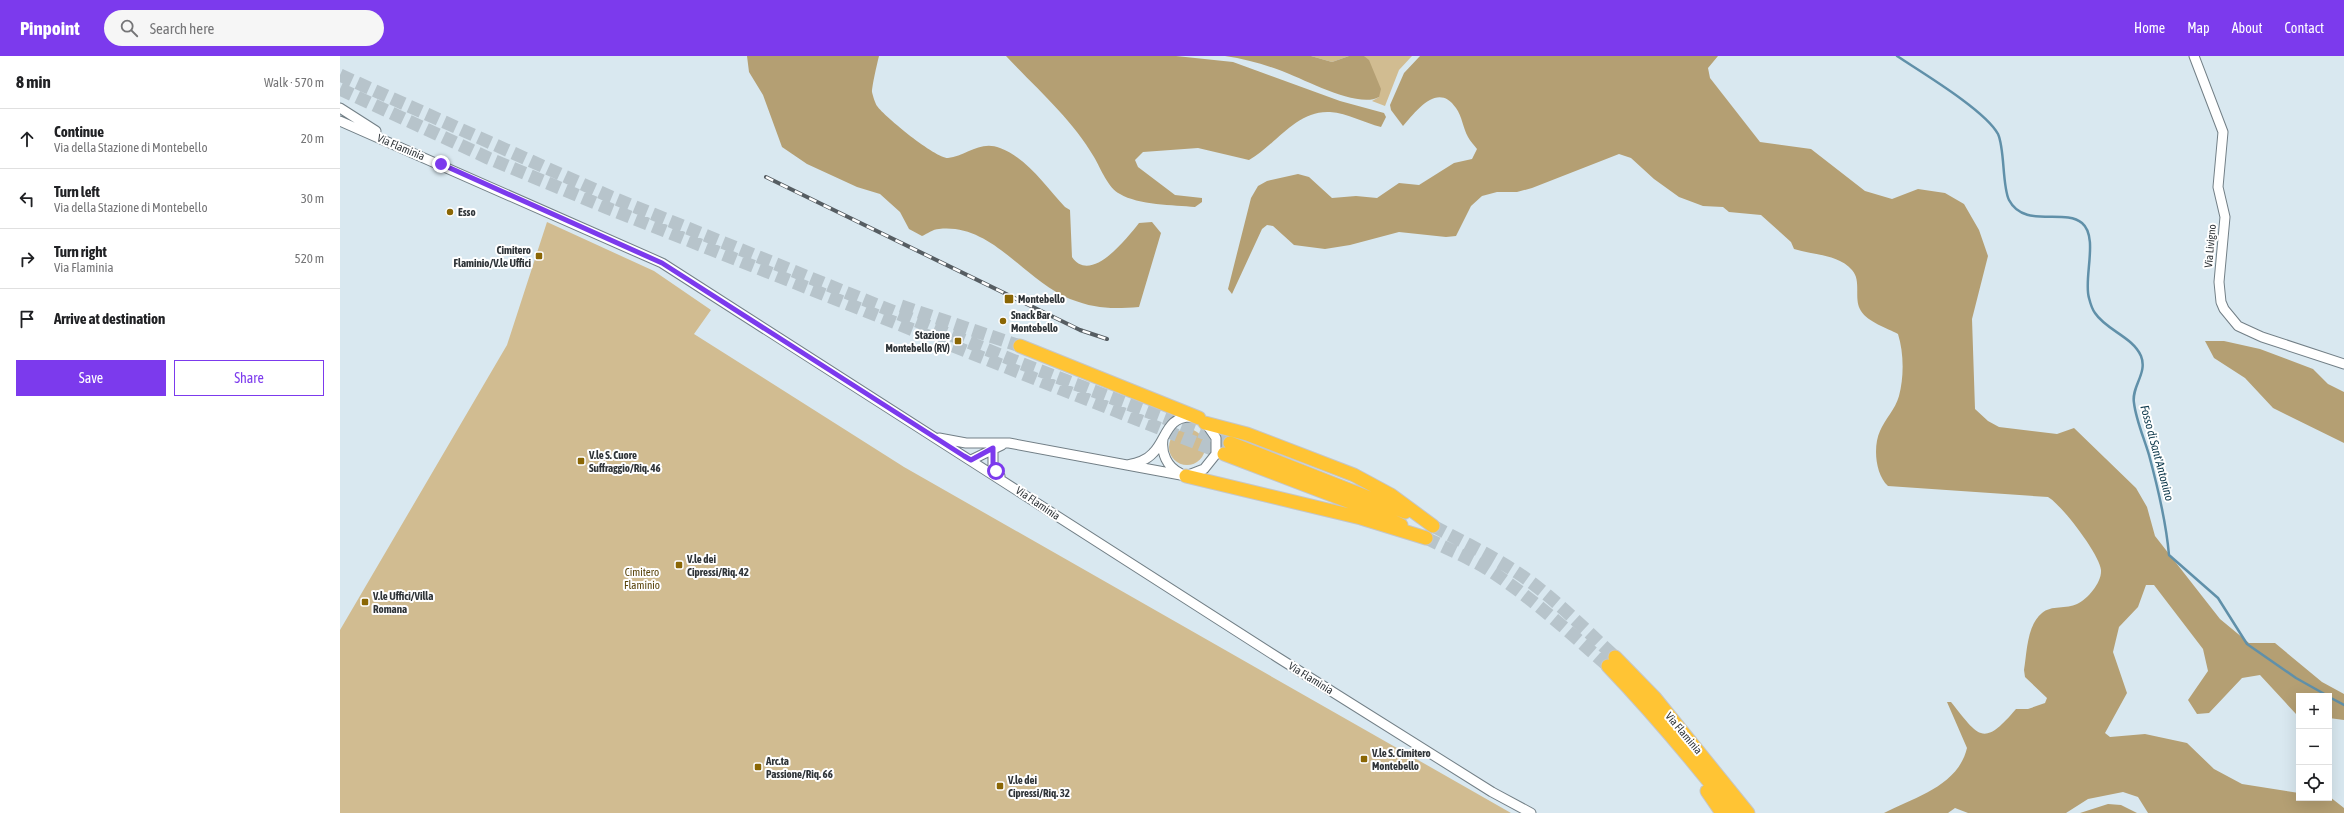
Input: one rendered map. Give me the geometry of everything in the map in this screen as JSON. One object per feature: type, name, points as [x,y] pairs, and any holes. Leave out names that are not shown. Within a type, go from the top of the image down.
[{"type":"highway","points":[[1020,346],[1202,420],[1247,434],[1354,475],[1391,495],[1433,526],[1383,502],[1227,448],[1366,508],[1426,538],[1361,518],[1186,476]]},
{"type":"highway","name":"Via Flaminia","points":[[1734,813],[1611,662],[1655,698],[1748,813]]},
{"type":"highway","points":[[1689,756],[1699,780],[1722,813]]},
{"type":"street","name":"Via Livigno","points":[[2194,56],[2223,132],[2218,193],[2225,217],[2225,231],[2219,282],[2221,302],[2224,309],[2238,326],[2262,338],[2344,364]]},
{"type":"street","points":[[340,108],[402,148]]},
{"type":"street","name":"Via Flaminia","points":[[340,121],[662,263],[1005,481],[1103,546],[1321,685],[1492,792],[1531,813]]},
{"type":"street","points":[[934,437],[955,442],[1009,443],[1035,448],[1186,476],[1204,469],[1216,454],[1216,438],[1202,420],[1186,416],[1178,419],[1167,427],[1158,447],[1149,457],[1127,465]]},
{"type":"street","points":[[1164,436],[1162,450],[1167,461],[1174,470],[1186,476]]},
{"type":"street","points":[[967,458],[985,443]]},
{"type":"street","points":[[967,458],[1009,443]]},
{"type":"street","points":[[993,448],[993,465],[1005,481]]},
{"type":"green space","points":[[1311,56],[1349,56],[1332,62]]},
{"type":"green space","points":[[1364,56],[1412,56],[1399,70],[1385,106],[1372,101],[1379,97]]},
{"type":"green space","name":"Cimitero Flaminio","points":[[547,222],[654,271],[711,310],[694,334],[904,467],[1511,813],[340,813],[340,630],[507,345]]},
{"type":"green space","points":[[1191,429],[1200,434],[1204,440],[1204,454],[1200,460],[1191,465],[1183,465],[1174,460],[1170,454],[1169,443],[1174,434],[1180,430]]},
{"type":"shaded area","points":[[747,56],[879,56],[872,92],[876,105],[911,136],[942,156],[948,158],[955,157],[980,147],[993,146],[1010,153],[1019,159],[1036,174],[1065,207],[1070,210],[1072,257],[1080,264],[1089,266],[1098,263],[1118,248],[1139,223],[1152,222],[1161,233],[1139,307],[1104,308],[1070,299],[1054,291],[1008,255],[976,235],[958,230],[937,229],[922,236],[909,229],[900,212],[880,194],[857,187],[807,164],[782,147],[763,95],[749,72]]},
{"type":"shaded area","points":[[1006,56],[1176,56],[1233,62],[1340,101],[1384,113],[1386,117],[1381,127],[1343,114],[1330,112],[1318,113],[1297,122],[1259,154],[1249,160],[1198,148],[1143,152],[1135,160],[1138,167],[1175,195],[1202,198],[1202,202],[1195,207],[1146,202],[1128,198],[1120,194],[1112,187],[1105,178],[1085,143],[1075,130],[1053,104]]},
{"type":"shaded area","points":[[1225,56],[1311,56],[1332,62],[1349,56],[1364,56],[1369,60],[1381,89],[1379,97],[1370,100],[1358,99],[1331,92],[1268,66]]},
{"type":"shaded area","points":[[1420,56],[1718,56],[1708,68],[1710,78],[1760,142],[1811,149],[1865,191],[1892,199],[1918,189],[1945,193],[1964,204],[1979,230],[1988,256],[1972,319],[1975,409],[1988,421],[1999,427],[2057,434],[2074,428],[2136,488],[2147,507],[2155,536],[2220,619],[2249,643],[2275,643],[2322,682],[2344,694],[2344,720],[2332,718],[2332,693],[2296,693],[2296,714],[2260,675],[2242,678],[2209,713],[2197,714],[2188,700],[2208,671],[2203,649],[2154,585],[2146,585],[2138,607],[2119,627],[2113,652],[2127,693],[2105,733],[2110,737],[2145,734],[2187,743],[2214,769],[2242,784],[2296,793],[2296,801],[2332,801],[2332,799],[2344,808],[2344,813],[2148,813],[2138,797],[2123,792],[2088,799],[2066,813],[1968,813],[1955,808],[1948,813],[1884,813],[1934,789],[1955,772],[1962,761],[1967,748],[1947,702],[1951,702],[1975,730],[1982,733],[1988,733],[1996,729],[2016,709],[2028,709],[2045,703],[2047,698],[2025,677],[2024,670],[2028,639],[2033,624],[2042,613],[2050,609],[2077,604],[2094,590],[2101,575],[2101,570],[2094,553],[2087,542],[2071,520],[2048,497],[1888,486],[1880,474],[1876,460],[1876,444],[1880,431],[1895,406],[1901,389],[1902,357],[1900,341],[1898,334],[1873,322],[1861,311],[1858,301],[1855,274],[1852,270],[1840,261],[1833,258],[1794,249],[1791,242],[1761,215],[1729,212],[1723,207],[1703,206],[1679,197],[1654,179],[1631,158],[1619,154],[1532,188],[1517,192],[1497,192],[1482,196],[1471,206],[1456,236],[1446,237],[1399,232],[1350,245],[1325,249],[1294,245],[1273,226],[1267,225],[1262,229],[1232,294],[1228,289],[1251,198],[1258,186],[1267,181],[1298,174],[1309,177],[1332,198],[1356,196],[1377,198],[1399,183],[1419,185],[1454,163],[1472,159],[1477,149],[1468,137],[1458,111],[1449,100],[1442,97],[1428,101],[1414,113],[1403,126],[1391,110],[1390,105],[1404,73]]},
{"type":"shaded area","points":[[2205,341],[2224,341],[2260,349],[2313,369],[2328,384],[2344,392],[2344,443],[2273,408],[2245,378],[2214,358]]},
{"type":"shaded area","points":[[2108,804],[2121,805],[2137,813],[2080,813]]},
{"type":"waterway","name":"Fosso di Sant'Antonino","points":[[1897,56],[1952,92],[1991,124],[1998,134],[2002,149],[2007,194],[2009,200],[2016,209],[2024,214],[2034,216],[2065,217],[2074,219],[2082,223],[2087,229],[2090,248],[2088,290],[2092,308],[2100,319],[2137,349],[2143,362],[2141,374],[2135,391],[2134,403],[2136,416],[2149,455],[2164,517],[2169,555],[2218,598],[2247,644],[2296,678],[2323,693]]},
{"type":"waterway","name":"Fosso di Sant'Antonino","points":[[2332,699],[2344,705]]},
{"type":"tunnel","points":[[340,75],[611,197],[1020,363],[1230,443]]},
{"type":"tunnel","points":[[340,89],[488,158],[605,207],[1224,454]]},
{"type":"tunnel","points":[[901,306],[1020,346]]},
{"type":"tunnel","points":[[1433,526],[1494,558],[1517,572],[1562,608],[1615,657]]},
{"type":"tunnel","points":[[1426,538],[1479,564],[1518,590],[1608,666]]},
{"type":"railway","points":[[766,177],[1080,330],[1107,339]]},
{"type":"place","name":"Esso","points":[[450,212]]},
{"type":"place","name":"Cimitero Flaminio/V.le Uffici","points":[[539,256]]},
{"type":"place","name":"Montebello","points":[[1009,299]]},
{"type":"place","name":"Snack Bar Montebello","points":[[1003,321]]},
{"type":"place","name":"Stazione Montebello (RV)","points":[[958,341]]},
{"type":"place","name":"V.le S. Cuore Suffraggio/Riq. 46","points":[[581,461]]},
{"type":"place","name":"V.le dei Cipressi/Riq. 42","points":[[679,565]]},
{"type":"place","name":"V.le Uffici/Villa Romana","points":[[365,602]]},
{"type":"place","name":"V.le S. Cimitero Montebello","points":[[1364,759]]},
{"type":"place","name":"Arc.ta Passione/Riq. 66","points":[[758,767]]},
{"type":"place","name":"V.le dei Cipressi/Riq. 32","points":[[1000,786]]},
{"type":"route","points":[[441,164],[662,263],[971,460],[993,448],[993,465],[996,471]]}]
